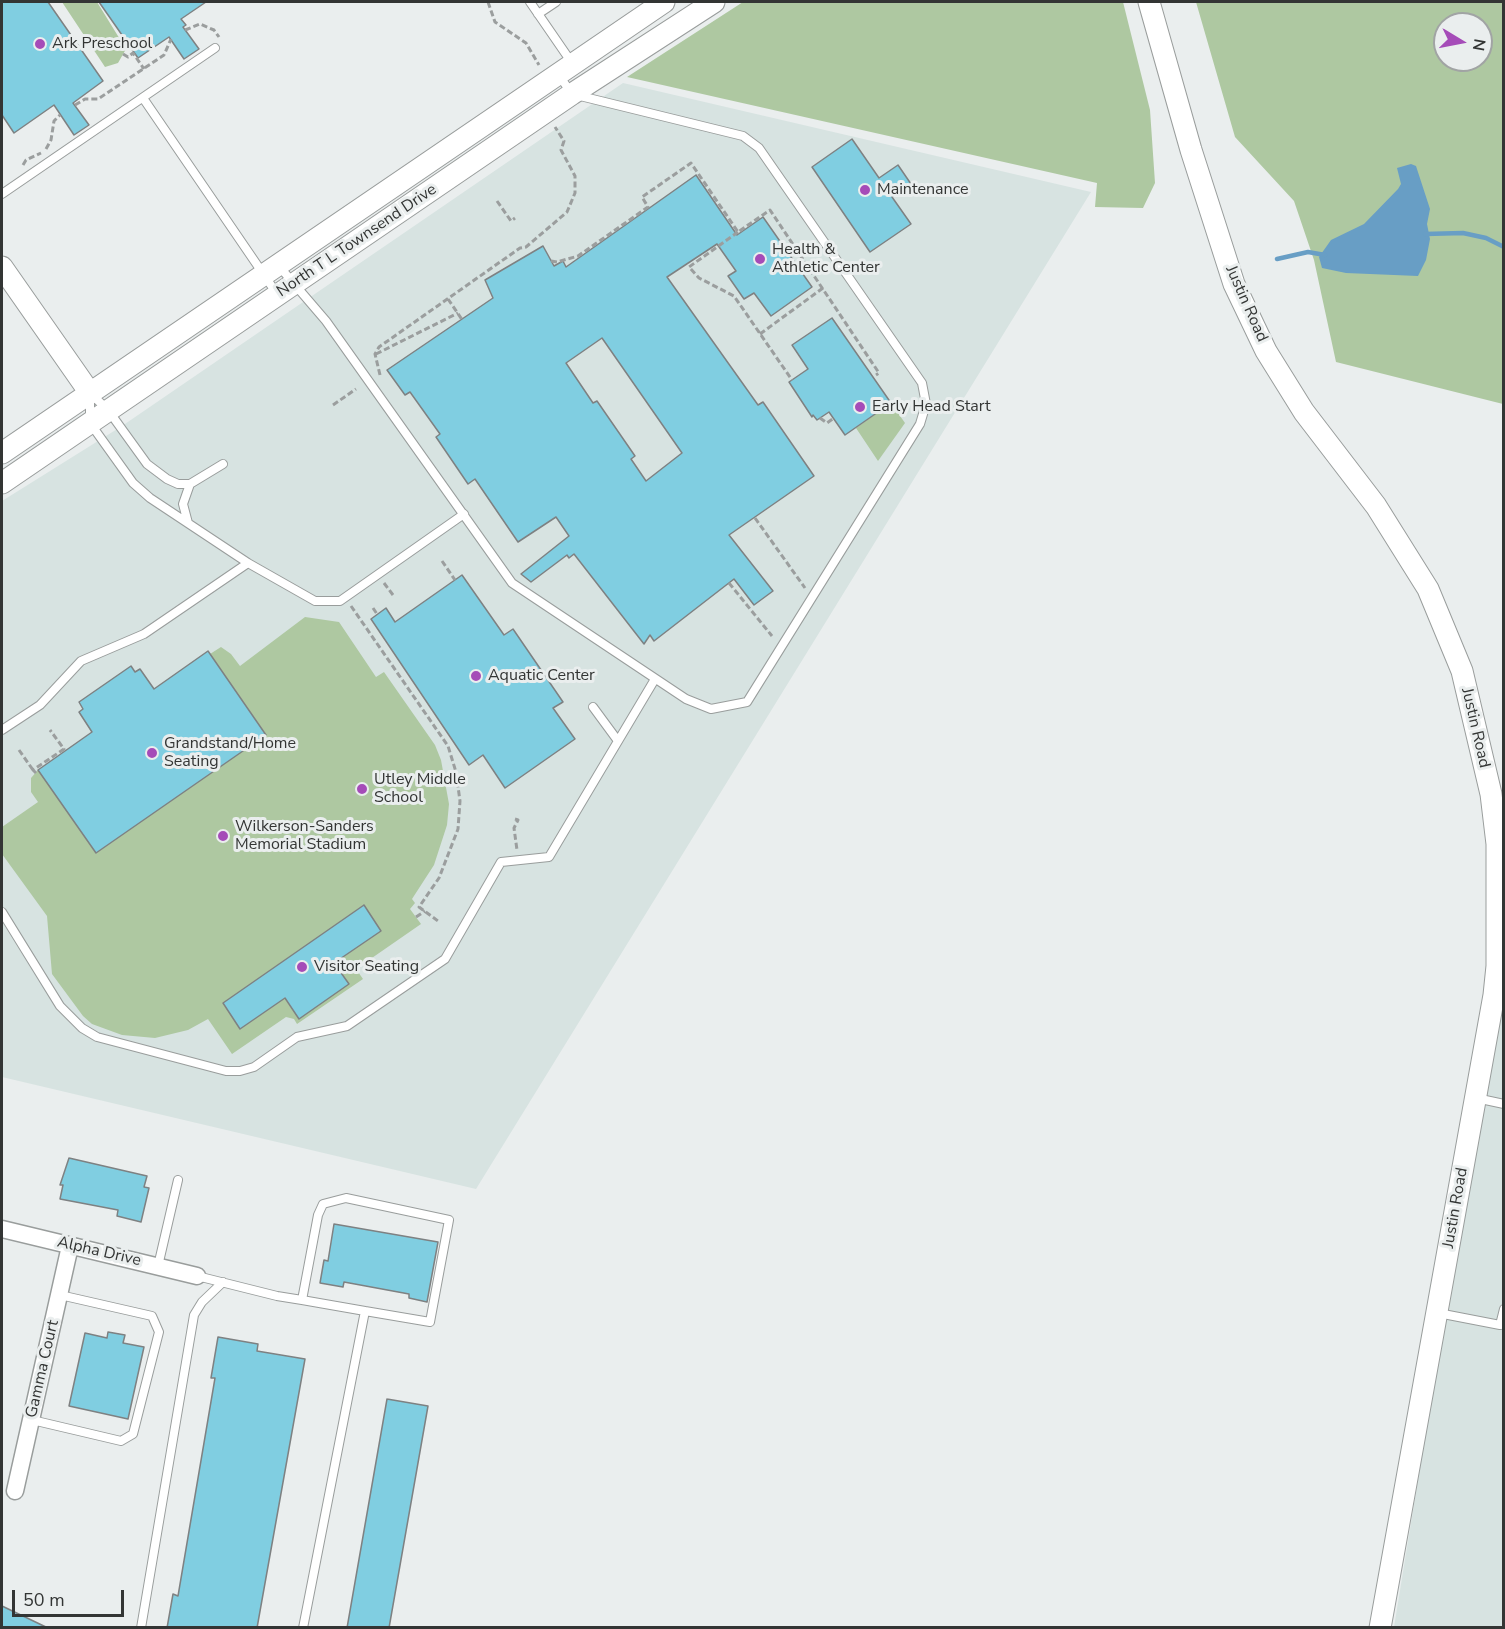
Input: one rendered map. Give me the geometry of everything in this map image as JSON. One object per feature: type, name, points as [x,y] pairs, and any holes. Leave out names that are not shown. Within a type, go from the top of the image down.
[{"type":"street","name":"North T L Townsend Drive","points":[[2,453],[557,69],[664,2]]},
{"type":"street","name":"North T L Townsend Drive","points":[[2,483],[572,94],[714,2]]},
{"type":"street","name":"Justin Road","points":[[1149,2],[1191,150],[1234,284],[1266,351],[1304,412],[1376,507],[1428,589],[1462,671],[1497,799],[1498,996],[1476,1098],[1380,1628]]},
{"type":"street","points":[[2,267],[90,393]]},
{"type":"street","name":"Alpha Drive","points":[[2,1229],[197,1276]]},
{"type":"street","name":"Gamma Court","points":[[15,1491],[70,1246]]},
{"type":"lane","points":[[143,98],[285,289],[326,321],[513,583],[686,699],[711,709],[747,702],[920,424],[926,404],[922,383],[759,148],[743,136],[572,94],[557,69],[538,14],[530,2]]},
{"type":"lane","points":[[538,14],[556,2]]},
{"type":"lane","points":[[2,194],[214,48]]},
{"type":"lane","points":[[270,269],[285,289]]},
{"type":"lane","points":[[90,393],[90,423],[133,483],[188,524],[248,563],[315,601],[340,601],[465,514]]},
{"type":"lane","points":[[90,393],[108,410],[137,453],[155,471],[178,484],[190,484],[224,464]]},
{"type":"lane","points":[[188,524],[183,504],[190,484]]},
{"type":"lane","points":[[2,730],[40,705],[81,661],[144,634],[248,563]]},
{"type":"lane","points":[[2,912],[60,1006],[82,1028],[97,1037],[226,1071],[240,1071],[254,1067],[297,1037],[347,1026],[445,959],[501,862],[549,857],[655,679]]},
{"type":"lane","points":[[592,707],[618,741]]},
{"type":"lane","points":[[1476,1098],[1503,1104]]},
{"type":"lane","points":[[158,1266],[178,1180]]},
{"type":"lane","points":[[197,1276],[302,1300],[430,1322],[449,1220],[346,1198],[323,1204],[318,1215],[302,1300]]},
{"type":"lane","points":[[141,1628],[194,1315],[202,1302],[223,1282]]},
{"type":"lane","points":[[32,1420],[121,1441],[133,1434],[159,1332],[152,1316],[60,1295]]},
{"type":"lane","points":[[1437,1313],[1502,1326],[1503,1309]]},
{"type":"lane","points":[[303,1628],[365,1311]]},
{"type":"path","points":[[488,2],[495,22],[526,43],[557,69]]},
{"type":"path","points":[[185,30],[194,25],[207,25],[220,38]]},
{"type":"path","points":[[75,105],[85,99],[98,99],[144,69],[164,55],[171,39]]},
{"type":"path","points":[[123,54],[128,57],[133,52],[144,69]]},
{"type":"path","points":[[16,170],[26,160],[47,148],[51,140],[54,121],[60,115]]},
{"type":"path","points":[[384,376],[382,377],[379,373],[375,354],[379,347],[531,242],[567,212],[575,193],[575,176],[561,150],[564,141],[553,123]]},
{"type":"path","points":[[551,261],[557,262],[578,256],[648,207],[642,197],[691,163],[738,232]]},
{"type":"path","points":[[497,201],[511,221],[515,218]]},
{"type":"path","points":[[792,380],[734,297],[699,278],[689,267],[770,210],[879,373],[876,375]]},
{"type":"path","points":[[531,242],[534,251]]},
{"type":"path","points":[[760,334],[823,288]]},
{"type":"path","points":[[448,298],[463,321]]},
{"type":"path","points":[[375,354],[458,313]]},
{"type":"path","points":[[333,405],[356,389]]},
{"type":"path","points":[[820,418],[827,423],[834,418]]},
{"type":"path","points":[[755,518],[805,588]]},
{"type":"path","points":[[442,561],[455,580]]},
{"type":"path","points":[[729,583],[772,636]]},
{"type":"path","points":[[345,597],[448,746],[456,772],[460,801],[458,829],[439,878],[419,907],[438,921]]},
{"type":"path","points":[[374,608],[377,614]]},
{"type":"path","points":[[384,654],[390,650]]},
{"type":"path","points":[[434,726],[439,722]]},
{"type":"path","points":[[19,750],[34,772],[64,749],[50,730]]},
{"type":"path","points":[[515,819],[518,820],[514,828],[519,860]]},
{"type":"path","points":[[416,917],[424,911]]},
{"type":"shaded area","name":"Utley Middle School","points":[[623,83],[1091,192],[476,1189],[2,1077],[2,501],[122,426]]},
{"type":"shaded area","points":[[1503,959],[1503,1627],[1394,1627]]},
{"type":"green space","points":[[62,2],[97,2],[126,49],[118,63],[105,67]]},
{"type":"green space","points":[[743,2],[1123,2],[1150,110],[1155,183],[1143,208],[1095,207],[1097,183],[627,77]]},
{"type":"green space","points":[[1196,2],[1503,2],[1503,404],[1336,362],[1314,260],[1294,201],[1235,137]]},
{"type":"green space","points":[[891,403],[905,423],[878,461],[856,428]]},
{"type":"green space","name":"Wilkerson-Sanders Memorial Stadium","points":[[305,617],[339,622],[376,677],[384,672],[435,745],[441,760],[449,804],[447,825],[434,865],[412,899],[415,903],[410,909],[421,924],[356,969],[363,979],[297,1024],[294,1019],[286,1017],[232,1054],[208,1019],[188,1030],[155,1038],[122,1035],[92,1024],[83,1016],[52,974],[47,916],[2,854],[2,827],[38,802],[31,792],[31,778],[38,770],[92,733],[79,712],[83,709],[79,702],[131,666],[135,672],[140,669],[154,689],[208,651],[210,654],[221,647],[231,654],[240,666]]},
{"type":"water","points":[[1411,164],[1416,166],[1430,209],[1427,224],[1430,239],[1426,260],[1418,276],[1346,273],[1322,268],[1319,257],[1331,240],[1364,224],[1401,184],[1397,168]]},
{"type":"building","name":"Ark Preschool","points":[[2,2],[48,2],[103,81],[73,103],[89,125],[74,135],[54,105],[14,133],[2,115]]},
{"type":"building","points":[[99,2],[206,2],[181,19],[186,25],[183,27],[199,49],[184,59],[169,37],[138,58]]},
{"type":"building","name":"Maintenance","points":[[852,139],[879,178],[898,165],[911,184],[892,197],[911,224],[870,252],[812,167]]},
{"type":"building","points":[[696,175],[737,235],[763,217],[812,287],[771,316],[754,293],[744,299],[728,276],[736,271],[717,244],[667,277],[758,405],[763,402],[814,476],[729,535],[773,591],[754,605],[734,579],[654,641],[650,635],[644,644],[574,554],[569,558],[567,555],[531,582],[521,574],[569,536],[556,517],[518,542],[475,479],[468,484],[436,437],[440,434],[410,392],[405,395],[387,370],[493,298],[485,280],[543,246],[554,266],[563,261],[566,267]],"holes":[[[602,338],[682,453],[646,481],[631,459],[635,456],[597,401],[593,403],[566,363]]]},
{"type":"building","points":[[832,318],[891,403],[845,435],[829,412],[817,420],[813,415],[812,417],[789,382],[808,369],[792,345]]},
{"type":"building","name":"Aquatic Center","points":[[462,575],[504,635],[513,629],[563,702],[553,708],[575,739],[505,788],[483,755],[469,765],[371,619],[386,608],[395,622]]},
{"type":"building","name":"Grandstand/Home Seating","points":[[208,651],[266,735],[96,853],[38,770],[92,732],[79,712],[83,709],[79,702],[131,666],[135,672],[140,669],[154,689]]},
{"type":"building","name":"Visitor Seating","points":[[364,905],[381,931],[334,963],[349,984],[299,1019],[285,998],[240,1029],[223,1003]]},
{"type":"building","points":[[69,1158],[147,1176],[144,1187],[149,1188],[141,1222],[117,1216],[118,1210],[60,1199],[63,1185],[60,1185]]},
{"type":"building","points":[[334,1224],[438,1242],[427,1302],[409,1298],[409,1294],[344,1282],[343,1287],[320,1283],[324,1260],[328,1261]]},
{"type":"building","points":[[108,1332],[125,1335],[123,1343],[144,1347],[128,1419],[69,1406],[85,1333],[107,1338]]},
{"type":"building","points":[[218,1337],[258,1344],[257,1351],[305,1359],[257,1628],[167,1628],[173,1594],[178,1596],[215,1378],[211,1378]]},
{"type":"building","points":[[387,1399],[428,1406],[389,1628],[347,1628]]},
{"type":"building","points":[[2,1606],[48,1628],[2,1628]]},
{"type":"waterway","points":[[1425,234],[1463,233],[1486,238],[1504,247]]},
{"type":"waterway","points":[[1277,259],[1308,252],[1325,255]]},
{"type":"place","name":"Ark Preschool","points":[[40,44]]},
{"type":"place","name":"Maintenance","points":[[865,190]]},
{"type":"place","name":"Health & Athletic Center","points":[[760,259]]},
{"type":"place","name":"Early Head Start","points":[[860,407]]},
{"type":"place","name":"Aquatic Center","points":[[476,676]]},
{"type":"place","name":"Grandstand/Home Seating","points":[[152,753]]},
{"type":"place","name":"Utley Middle School","points":[[362,789]]},
{"type":"place","name":"Wilkerson-Sanders Memorial Stadium","points":[[223,836]]},
{"type":"place","name":"Visitor Seating","points":[[302,967]]}]
